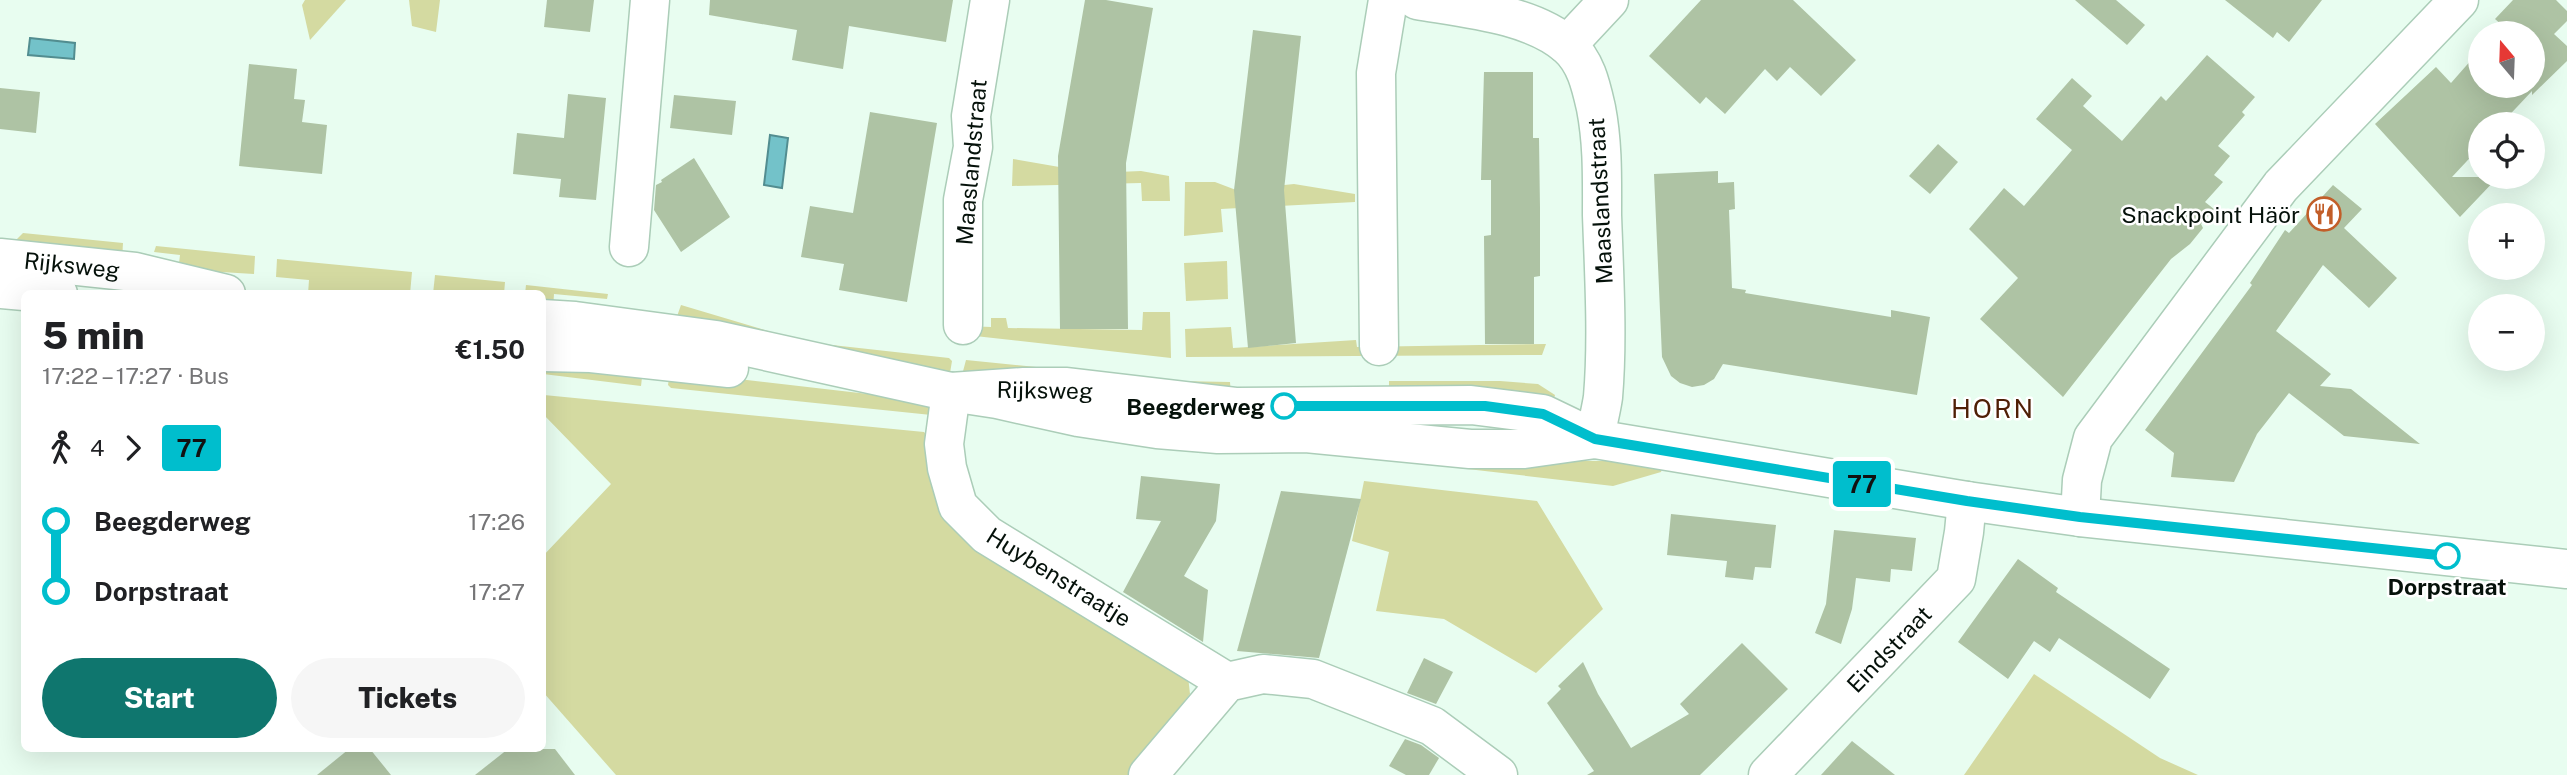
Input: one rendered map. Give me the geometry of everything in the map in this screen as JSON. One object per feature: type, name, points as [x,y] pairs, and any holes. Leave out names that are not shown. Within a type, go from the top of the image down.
[{"type":"street","points":[[629,247],[650,0]]},
{"type":"street","name":"Maaslandstraat","points":[[963,325],[963,200],[973,147],[971,116],[989,0]]},
{"type":"street","points":[[1379,346],[1376,74],[1388,0]]},
{"type":"street","name":"Maaslandstraat","points":[[1417,0],[1487,12],[1543,29],[1567,45],[1580,59],[1589,80],[1602,156],[1605,273],[1603,383],[1595,439]]},
{"type":"street","points":[[1567,45],[1609,0]]},
{"type":"street","points":[[2080,517],[2082,480],[2093,438],[2281,186],[2459,0]]},
{"type":"street","name":"Rijksweg","points":[[0,258],[135,272],[209,290]]},
{"type":"street","name":"Rijksweg","points":[[0,289],[21,291]]},
{"type":"street","name":"Rijksweg","points":[[546,319],[716,340],[951,392],[1067,387],[1237,407],[1471,405],[1543,414],[1595,439],[1967,501],[2080,517],[2567,569]]},
{"type":"street","name":"Rijksweg","points":[[546,352],[652,359],[784,375],[853,371]]},
{"type":"street","name":"Huybenstraatje","points":[[951,392],[944,444],[947,468],[958,506],[987,535],[1227,682]]},
{"type":"street","name":"Eindstraat","points":[[1768,775],[1956,579],[1967,501]]},
{"type":"street","points":[[1149,775],[1227,682],[1263,674],[1314,679],[1432,726],[1498,775]]},
{"type":"green space","points":[[305,0],[346,0],[310,40],[302,5]]},
{"type":"green space","points":[[409,0],[440,0],[436,32],[412,26]]},
{"type":"green space","points":[[1013,159],[1094,173],[1141,171],[1169,176],[1170,201],[1142,201],[1141,183],[1012,186]]},
{"type":"green space","points":[[1185,182],[1215,182],[1236,190],[1294,184],[1355,194],[1355,202],[1221,209],[1223,232],[1184,236]]},
{"type":"green space","points":[[23,233],[123,243],[122,261],[8,248]]},
{"type":"green space","points":[[156,246],[255,256],[254,274],[221,272],[219,284],[178,272],[180,255],[154,252]]},
{"type":"green space","points":[[277,259],[412,272],[410,290],[308,290],[309,280],[276,277]]},
{"type":"green space","points":[[1227,261],[1228,299],[1186,301],[1184,263]]},
{"type":"green space","points":[[435,275],[505,282],[504,290],[433,290]]},
{"type":"green space","points":[[526,285],[608,294],[607,299],[554,294],[553,309],[546,308],[546,290],[525,290]]},
{"type":"green space","points":[[681,305],[805,342],[949,358],[952,361],[950,373],[675,322]]},
{"type":"green space","points":[[1143,312],[1170,312],[1171,358],[966,335],[967,326],[991,327],[991,318],[1006,318],[1008,328],[1142,330]]},
{"type":"green space","points":[[1231,327],[1233,348],[1356,340],[1357,347],[1546,344],[1542,355],[1186,357],[1185,329]]},
{"type":"green space","points":[[966,360],[1178,381],[1230,382],[1231,396],[962,375]]},
{"type":"green space","points":[[546,363],[643,369],[641,386],[546,374]]},
{"type":"green space","points":[[670,371],[946,403],[941,416],[671,388],[668,385]]},
{"type":"green space","points":[[1389,381],[1500,381],[1538,384],[1555,395],[1554,399],[1389,394]]},
{"type":"green space","points":[[546,395],[924,432],[935,445],[943,484],[1188,676],[1190,694],[1128,775],[616,775],[546,695],[546,553],[611,484],[546,417]]},
{"type":"green space","points":[[1451,460],[1610,461],[1662,469],[1661,472],[1613,486],[1450,467]]},
{"type":"green space","points":[[1364,481],[1537,501],[1603,609],[1536,673],[1444,619],[1376,611],[1389,552],[1352,541]]},
{"type":"green space","points":[[2034,674],[2160,758],[2198,775],[1964,775]]},
{"type":"water","points":[[30,38],[75,43],[74,59],[28,55]]},
{"type":"water","points":[[770,135],[788,138],[782,188],[764,185]]},
{"type":"building","points":[[547,0],[594,0],[590,32],[544,27]]},
{"type":"building","points":[[710,0],[953,0],[946,42],[849,26],[843,69],[792,60],[797,30],[709,15]]},
{"type":"building","points":[[1085,0],[1106,0],[1153,8],[1126,163],[1128,329],[1060,329],[1058,156]]},
{"type":"building","points":[[1701,0],[1793,0],[1856,60],[1821,96],[1790,67],[1777,81],[1765,69],[1725,114],[1706,97],[1700,104],[1649,56]]},
{"type":"building","points":[[2075,0],[2116,0],[2145,25],[2127,45]]},
{"type":"building","points":[[2225,0],[2322,0],[2289,42],[2277,32],[2273,38]]},
{"type":"building","points":[[2513,0],[2556,0],[2567,11],[2567,21],[2554,34],[2567,46],[2567,61],[2545,82],[2545,21],[2495,19]]},
{"type":"building","points":[[1253,30],[1301,36],[1284,190],[1296,343],[1248,348],[1234,190]]},
{"type":"building","points":[[2207,55],[2255,97],[2242,112],[2245,115],[2218,146],[2230,156],[2214,175],[2223,182],[2205,202],[2214,209],[2201,224],[2203,228],[2190,244],[2171,259],[2063,397],[1980,319],[2018,278],[1969,229],[2004,188],[2024,206],[2072,150],[2036,119],[2072,78],[2092,96],[2083,106],[2122,141],[2161,96],[2166,101]]},
{"type":"building","points":[[249,64],[297,69],[294,99],[305,100],[302,122],[327,125],[322,174],[239,166]]},
{"type":"building","points":[[2468,64],[2468,98],[2525,98],[2512,112],[2468,112],[2468,160],[2452,177],[2468,177],[2468,189],[2487,189],[2473,203],[2468,203],[2468,209],[2460,217],[2375,124],[2436,67],[2451,83]]},
{"type":"building","points":[[1484,72],[1533,72],[1533,138],[1539,138],[1540,208],[1540,276],[1534,277],[1534,344],[1485,344],[1484,236],[1491,235],[1491,180],[1481,180]]},
{"type":"building","points":[[0,88],[40,92],[36,133],[0,129]]},
{"type":"building","points":[[568,94],[606,98],[596,200],[559,197],[561,179],[513,174],[517,133],[564,138]]},
{"type":"building","points":[[674,95],[736,101],[732,135],[670,128]]},
{"type":"building","points":[[870,112],[937,123],[907,302],[839,290],[844,264],[801,257],[810,206],[853,213]]},
{"type":"building","points":[[1938,144],[1958,162],[1930,194],[1909,176]]},
{"type":"building","points":[[694,158],[730,217],[681,252],[654,210],[656,185]]},
{"type":"building","points":[[1718,171],[1718,183],[1734,182],[1735,209],[1729,210],[1732,288],[1746,290],[1745,293],[1891,317],[1891,310],[1930,317],[1917,395],[1723,364],[1714,379],[1704,385],[1692,387],[1671,376],[1662,357],[1654,174]]},
{"type":"building","points":[[2333,185],[2362,209],[2344,228],[2397,278],[2369,308],[2323,265],[2276,331],[2331,374],[2320,386],[2351,389],[2420,444],[2344,436],[2289,393],[2257,434],[2234,482],[2171,477],[2174,453],[2145,430],[2252,285],[2250,283],[2285,230],[2289,233]]},
{"type":"building","points":[[1141,476],[1220,484],[1216,521],[1184,576],[1208,590],[1203,642],[1123,592],[1161,521],[1136,519]]},
{"type":"building","points":[[1281,491],[1361,499],[1319,658],[1237,651]]},
{"type":"building","points":[[1671,514],[1776,525],[1771,568],[1755,567],[1753,580],[1725,577],[1727,561],[1667,555]]},
{"type":"building","points":[[1834,530],[1916,538],[1912,571],[1891,569],[1890,582],[1856,578],[1852,609],[1841,644],[1815,633],[1826,604]]},
{"type":"building","points":[[2018,559],[2058,588],[2056,592],[2170,669],[2150,699],[2059,638],[2050,652],[2034,641],[2008,679],[1958,642]]},
{"type":"building","points":[[1742,643],[1788,689],[1700,775],[1587,775],[1594,771],[1547,703],[1561,689],[1558,686],[1583,662],[1598,694],[1631,748],[1689,714],[1680,704]]},
{"type":"building","points":[[1424,658],[1453,672],[1436,704],[1407,693]]},
{"type":"building","points":[[1405,739],[1421,745],[1439,758],[1429,775],[1406,775],[1389,766]]},
{"type":"building","points":[[1852,741],[1895,775],[1821,775]]},
{"type":"building","points":[[546,749],[555,749],[575,775],[475,775],[504,752],[546,752]]},
{"type":"building","points":[[345,752],[372,752],[391,775],[317,775]]},
{"type":"bus line","name":"77","points":[[1284,406],[1471,405],[1511,409],[1543,414],[1595,439],[1967,501],[2080,517],[2447,556]]},
{"type":"place","name":"Snackpoint Häör","points":[[2324,214]]},
{"type":"place","name":"Beegderweg","points":[[1284,406]]},
{"type":"place","name":"Dorpstraat","points":[[2447,556]]},
{"type":"district","name":"HORN","points":[[1993,408]]}]
